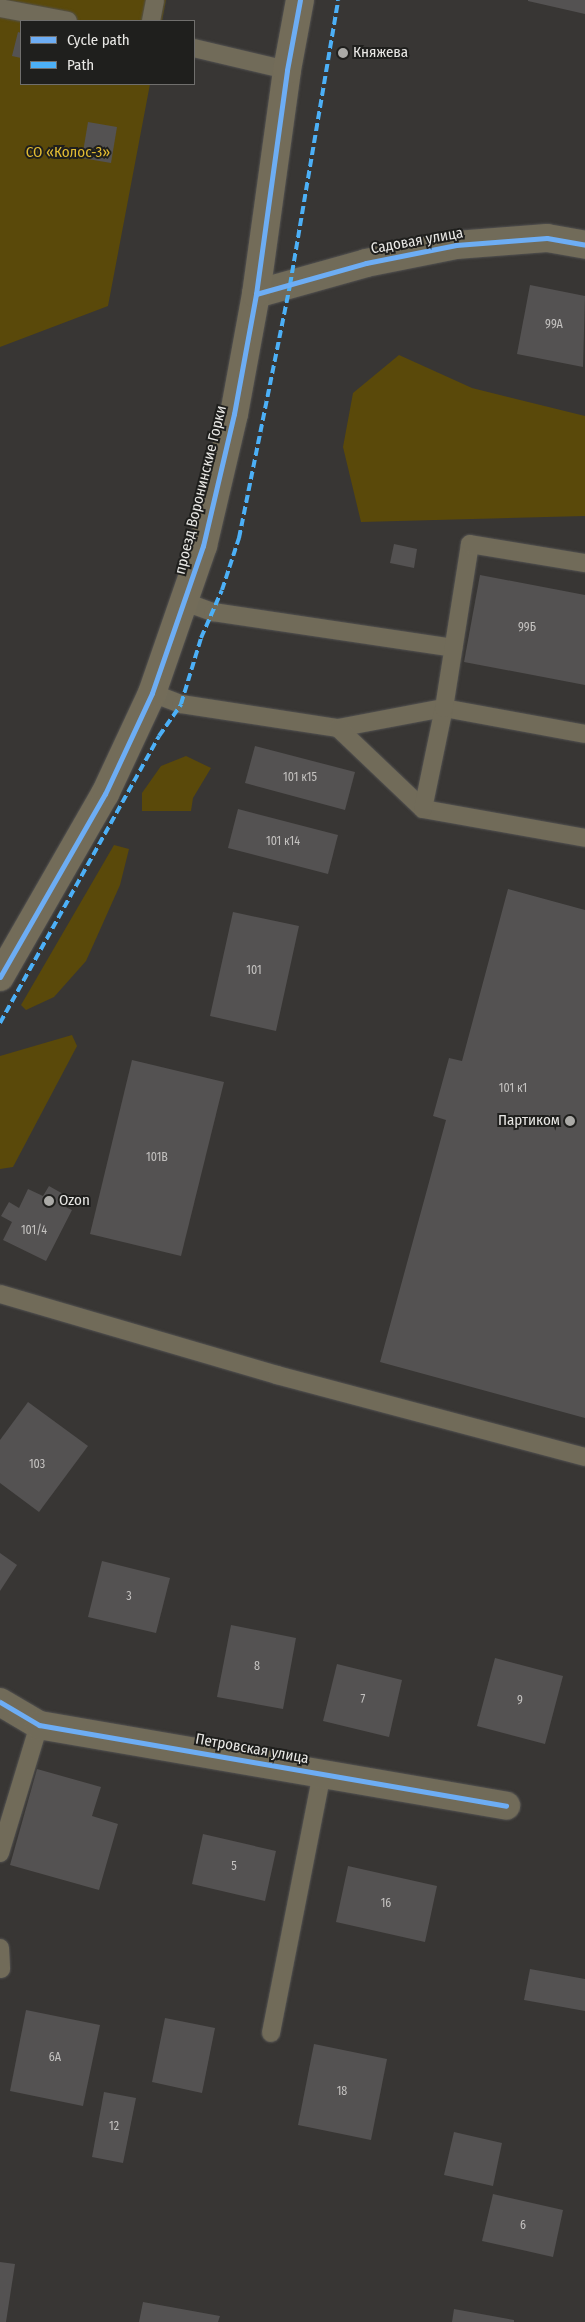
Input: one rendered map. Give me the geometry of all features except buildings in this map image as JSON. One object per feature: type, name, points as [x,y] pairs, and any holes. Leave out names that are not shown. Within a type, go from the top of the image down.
[{"type":"street","name":"проезд Воронинские Горки","points":[[0,977],[105,794],[152,693],[203,546],[227,442],[256,294],[287,70],[300,0]]},
{"type":"street","name":"Садовая улица","points":[[256,294],[366,262],[456,245],[547,238],[585,245]]},
{"type":"street","name":"Петровская улица","points":[[0,1702],[39,1725],[506,1806]]},
{"type":"lane","points":[[151,20],[155,0]]},
{"type":"lane","points":[[0,8],[63,20]]},
{"type":"lane","points":[[195,48],[287,70]]},
{"type":"lane","points":[[423,809],[444,708],[470,544],[585,563]]},
{"type":"lane","points":[[185,602],[213,612],[453,648]]},
{"type":"lane","points":[[152,693],[181,704],[338,728],[444,708],[585,734]]},
{"type":"lane","points":[[338,728],[423,809],[585,838]]},
{"type":"lane","points":[[0,1294],[277,1375],[585,1457]]},
{"type":"lane","points":[[0,1853],[39,1725]]},
{"type":"lane","points":[[271,2033],[322,1774]]},
{"type":"lane","points":[[0,1948],[1,1969]]},
{"type":"green space","name":"СО «Колос-3»","points":[[0,0],[166,0],[162,20],[20,20],[20,85],[150,85],[108,306],[0,347]]},
{"type":"green space","points":[[399,355],[472,388],[585,416],[585,516],[361,522],[343,447],[353,393]]},
{"type":"green space","points":[[186,756],[211,768],[193,798],[191,811],[142,811],[142,793],[161,766]]},
{"type":"green space","points":[[114,845],[129,849],[120,885],[86,961],[54,997],[26,1010],[21,1005]]},
{"type":"green space","points":[[72,1035],[77,1046],[13,1167],[0,1169],[0,1056]]},
{"type":"marked path","points":[[0,1023],[159,736],[181,704],[201,638],[222,590],[239,538],[290,285],[338,0]]},
{"type":"cycle path","points":[[0,977],[105,794],[152,693],[203,546],[234,414],[256,294],[287,70],[300,0]]},
{"type":"cycle path","points":[[256,294],[366,263],[456,245],[547,238],[585,245]]},
{"type":"cycle path","points":[[0,1702],[39,1725],[506,1806]]},
{"type":"place","name":"Княжева","points":[[343,53]]},
{"type":"place","name":"Партиком","points":[[570,1121]]},
{"type":"place","name":"Ozon","points":[[49,1201]]}]
